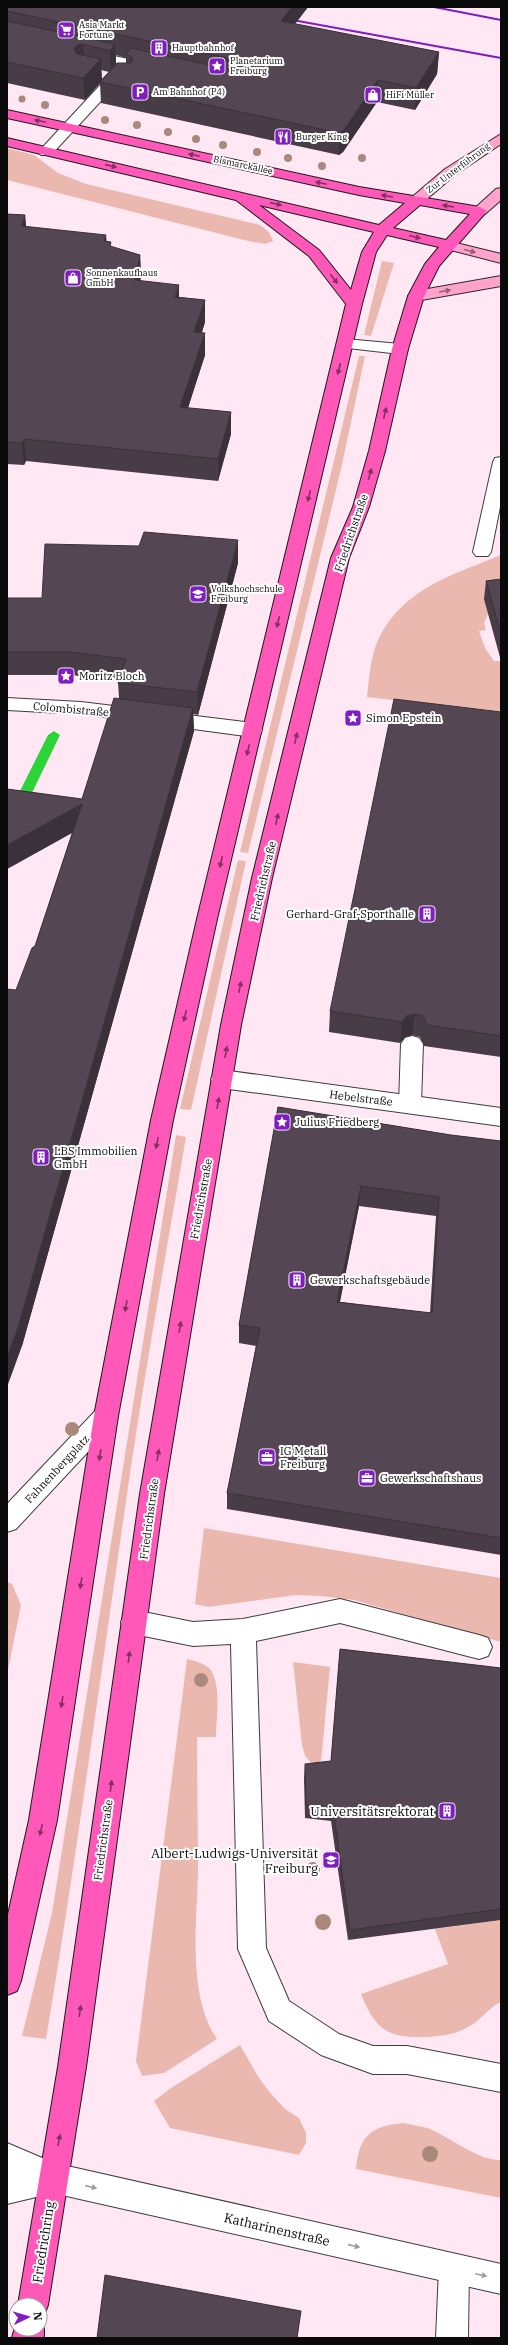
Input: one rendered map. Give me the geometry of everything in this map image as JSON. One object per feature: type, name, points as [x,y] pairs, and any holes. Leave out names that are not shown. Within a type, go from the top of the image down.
[{"type":"main road","name":"Bismarckallee","points":[[7,114],[359,191],[480,211]]},
{"type":"main road","name":"Zur Unterführung","points":[[416,201],[456,168],[501,138]]},
{"type":"main road","points":[[7,142],[383,229],[501,259]]},
{"type":"main road","points":[[448,245],[480,211],[501,192]]},
{"type":"main road","points":[[238,195],[314,253],[354,304]]},
{"type":"main road","points":[[7,1981],[44,1820],[106,1416],[162,1120],[207,919],[354,304],[369,252],[383,229],[416,201]]},
{"type":"main road","points":[[480,211],[501,215]]},
{"type":"main road","name":"Friedrichstraße","points":[[53,2178],[72,2067],[152,1494],[222,1079],[262,878],[340,558],[361,507],[377,451],[400,349],[416,296],[432,264],[448,245]]},
{"type":"main road","points":[[416,296],[501,281]]},
{"type":"main road","name":"Friedrichring","points":[[34,2297],[53,2178]]},
{"type":"street","points":[[76,52],[166,71]]},
{"type":"street","points":[[46,152],[129,63]]},
{"type":"street","points":[[99,75],[130,82]]},
{"type":"street","points":[[345,344],[400,349]]},
{"type":"street","points":[[482,552],[501,462]]},
{"type":"street","name":"Colombistraße","points":[[7,704],[81,708],[253,730]]},
{"type":"street","points":[[410,1104],[412,1044]]},
{"type":"street","name":"Hebelstraße","points":[[222,1079],[501,1117]]},
{"type":"street","name":"Fahnenbergplatz","points":[[7,1521],[106,1416]]},
{"type":"street","points":[[134,1622],[193,1634],[243,1631],[340,1611],[479,1647]]},
{"type":"street","points":[[243,1631],[252,1949],[279,2011],[331,2045],[373,2060],[407,2060],[501,2078]]},
{"type":"street","points":[[7,2158],[53,2178]]},
{"type":"street","points":[[7,2189],[53,2178]]},
{"type":"street","name":"Katharinenstraße","points":[[53,2178],[501,2279]]},
{"type":"street","points":[[452,2338],[454,2269]]},
{"type":"shaded area","points":[[7,148],[34,155],[58,173],[86,184],[260,225],[269,232],[273,241],[265,244],[248,241],[7,180]]},
{"type":"shaded area","points":[[382,261],[394,263],[371,336],[364,335]]},
{"type":"shaded area","points":[[359,356],[365,356],[341,469],[248,853],[240,852]]},
{"type":"shaded area","points":[[501,555],[501,597],[488,614],[484,623],[486,630],[479,631],[485,648],[494,661],[501,661],[501,713],[367,697],[371,664],[376,645],[386,626],[398,611],[412,598],[428,587],[463,570]]},
{"type":"shaded area","points":[[238,860],[246,861],[191,1110],[180,1109]]},
{"type":"shaded area","points":[[176,1135],[186,1137],[137,1425],[77,1845],[46,2039],[22,2036],[52,1913]]},
{"type":"shaded area","points":[[204,1528],[501,1578],[501,1642],[354,1600],[296,1595],[208,1607],[195,1604]]},
{"type":"shaded area","points":[[7,1582],[12,1584],[21,1605],[7,1675]]},
{"type":"shaded area","points":[[187,1659],[196,1661],[210,1669],[214,1676],[217,1693],[216,1737],[197,1737],[198,1871],[196,1958],[201,2002],[217,2039],[164,2073],[142,2076],[136,2061]]},
{"type":"shaded area","points":[[293,1662],[330,1667],[320,1773],[305,1756],[302,1745]]},
{"type":"shaded area","points":[[501,1920],[501,2002],[470,2026],[459,2031],[437,2036],[401,2036],[384,2029],[378,2024],[366,2006],[361,1994],[448,1964],[435,1929]]},
{"type":"shaded area","points":[[240,2045],[259,2078],[272,2095],[285,2109],[299,2118],[306,2133],[306,2143],[299,2155],[170,2128],[154,2101],[171,2088]]},
{"type":"shaded area","points":[[403,2123],[430,2129],[474,2153],[484,2157],[501,2160],[501,2198],[356,2169],[360,2148],[369,2135],[375,2130],[383,2127]]},
{"type":"building","points":[[7,7],[292,7],[281,21],[439,52],[416,88],[378,80],[344,130],[339,133],[100,82],[117,63],[131,63],[133,58],[126,54],[131,48],[242,72],[250,67],[242,61],[7,11]]},
{"type":"building","points":[[7,21],[115,44],[110,51],[83,44],[77,45],[74,49],[77,54],[101,59],[83,78],[7,62]]},
{"type":"building","points":[[7,214],[25,215],[22,226],[106,235],[104,241],[111,242],[110,246],[140,255],[135,280],[179,285],[175,297],[205,300],[194,332],[205,333],[180,407],[231,412],[218,459],[24,439],[22,443],[7,442]]},
{"type":"building","points":[[144,532],[238,540],[197,692],[118,683],[126,659],[69,652],[7,652],[7,598],[42,598],[45,544],[139,546]]},
{"type":"building","points":[[501,579],[501,634],[486,581]]},
{"type":"building","points":[[114,698],[193,708],[18,1328],[7,1358],[7,989],[16,990],[32,948],[35,946],[82,804],[7,845],[7,789],[82,799]]},
{"type":"building","name":"Gerhard-Graf-Sporthalle","points":[[394,699],[501,712],[501,1036],[427,1025],[423,1016],[415,1014],[407,1016],[402,1022],[330,1011]]},
{"type":"building","points":[[278,1107],[451,1135],[501,1141],[501,1538],[227,1493],[260,1328],[239,1325]],"holes":[[[361,1186],[439,1197],[432,1313],[337,1302]]]},
{"type":"building","name":"Universitätsrektorat","points":[[340,1649],[501,1668],[501,1909],[350,1930],[333,1808],[306,1805],[305,1764],[331,1761]]},
{"type":"building","points":[[105,2275],[301,2311],[297,2338],[97,2338]]},
{"type":"waterway","points":[[7,830],[54,735]]},
{"type":"railway","points":[[434,7],[501,20]]},
{"type":"railway","points":[[287,19],[501,58]]},
{"type":"place","name":"Asia Markt Fortune","points":[[66,30]]},
{"type":"place","name":"Hauptbahnhof","points":[[159,48]]},
{"type":"place","name":"Planetarium Freiburg","points":[[217,66]]},
{"type":"place","name":"Am Bahnhof (P4)","points":[[140,92]]},
{"type":"place","name":"HiFi Müller","points":[[373,95]]},
{"type":"place","name":"Burger King","points":[[283,137]]},
{"type":"place","name":"Sonnenkaufhaus GmbH","points":[[73,278]]},
{"type":"place","name":"Volkshochschule Freiburg","points":[[198,594]]},
{"type":"place","name":"Moritz Bloch","points":[[66,676]]},
{"type":"place","name":"Simon Epstein","points":[[353,718]]},
{"type":"place","name":"Gerhard-Graf-Sporthalle","points":[[427,914]]},
{"type":"place","name":"Julius Friedberg","points":[[282,1122]]},
{"type":"place","name":"LBS Immobilien GmbH","points":[[41,1157]]},
{"type":"place","name":"Gewerkschaftsgebäude","points":[[297,1280]]},
{"type":"place","name":"IG Metall Freiburg","points":[[267,1457]]},
{"type":"place","name":"Gewerkschaftshaus","points":[[367,1478]]},
{"type":"place","name":"Universitätsrektorat","points":[[447,1811]]},
{"type":"place","name":"Albert-Ludwigs-Universität Freiburg","points":[[331,1860]]}]
